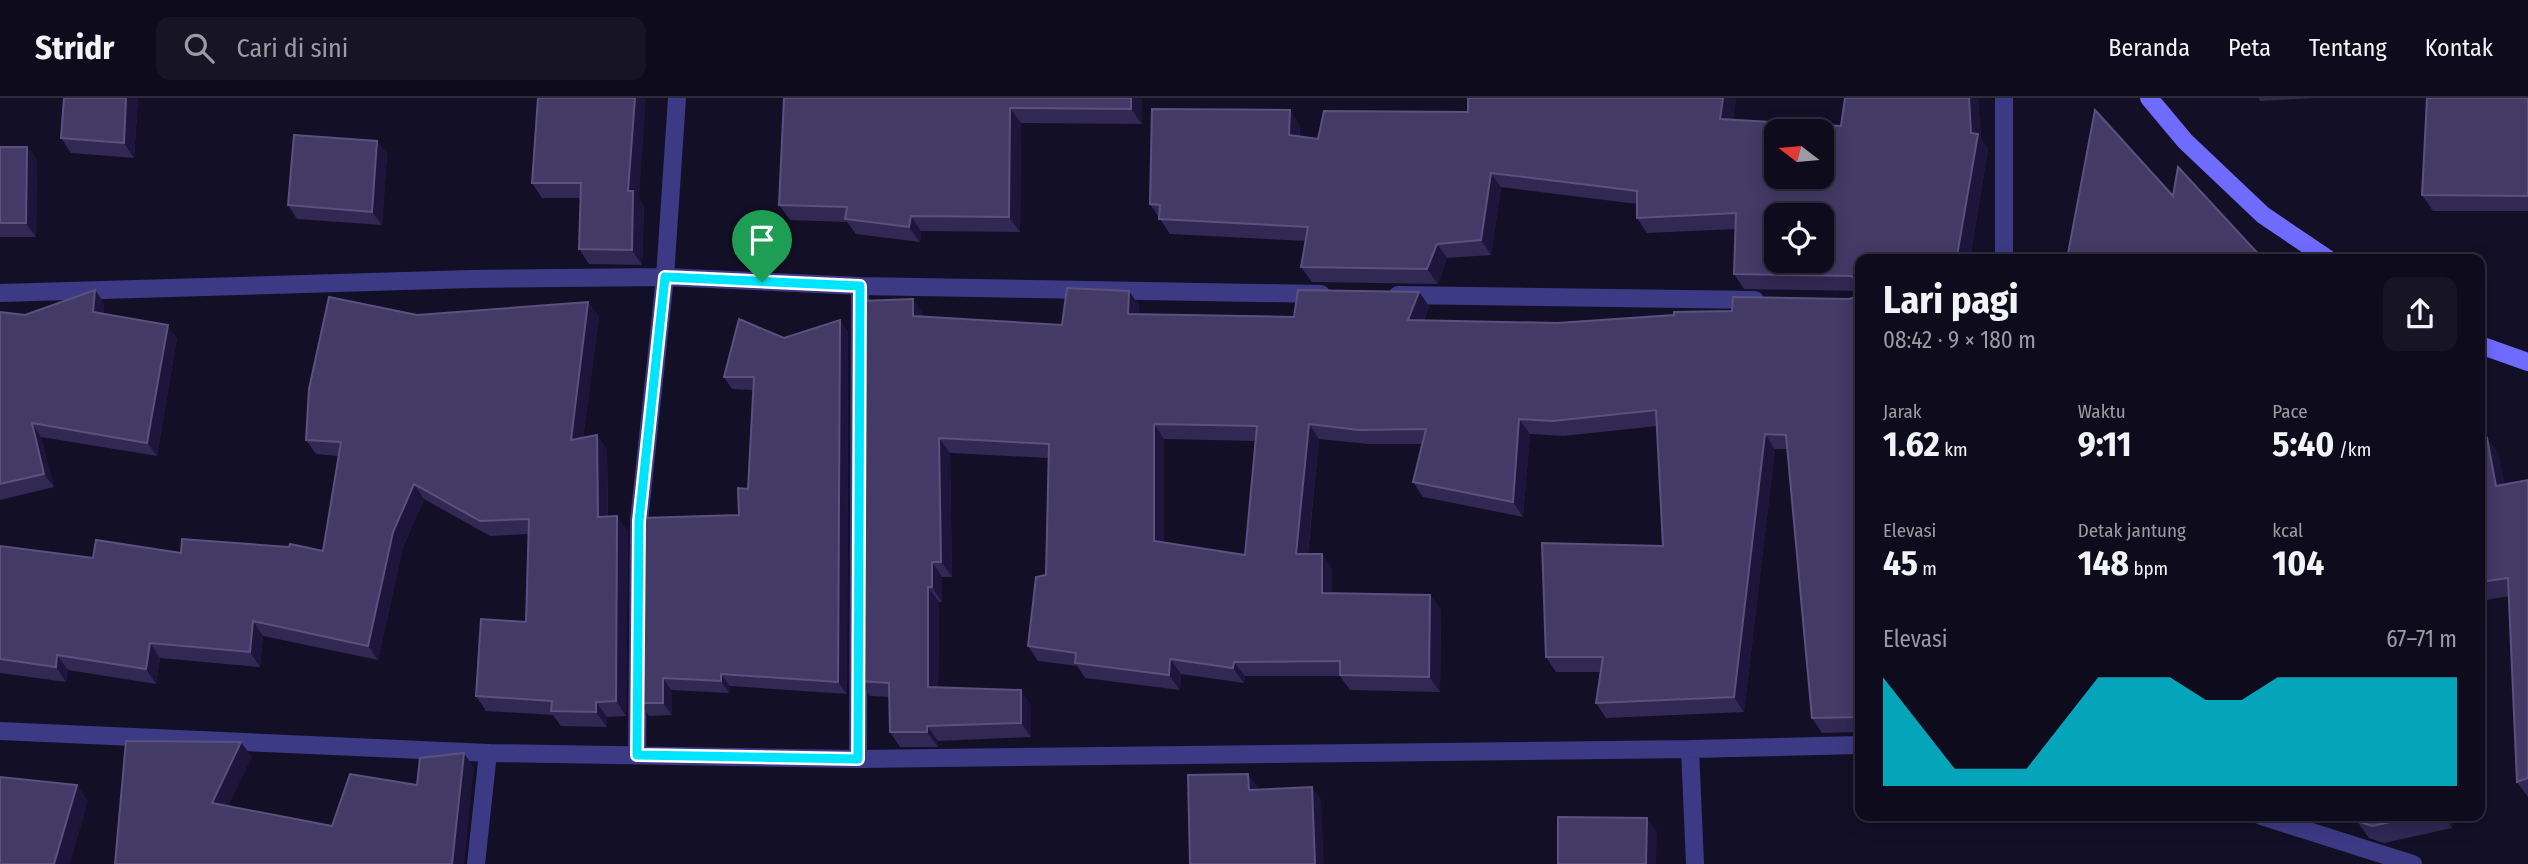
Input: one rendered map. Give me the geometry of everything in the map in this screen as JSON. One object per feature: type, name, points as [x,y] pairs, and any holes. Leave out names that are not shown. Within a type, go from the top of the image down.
[{"type":"main road","points":[[2149,98],[2185,141],[2263,215],[2321,254]]},
{"type":"main road","points":[[2485,349],[2528,362]]},
{"type":"street","points":[[637,755],[639,521],[665,277],[677,98]]},
{"type":"street","points":[[2004,98],[2004,254]]},
{"type":"street","points":[[0,293],[471,279],[665,277],[860,286],[1332,294]]},
{"type":"street","points":[[858,759],[860,286]]},
{"type":"street","points":[[1374,295],[1777,301]]},
{"type":"street","points":[[0,731],[488,753],[858,759],[1855,745]]},
{"type":"street","points":[[1690,749],[1695,864]]},
{"type":"street","points":[[476,864],[488,753]]},
{"type":"street","points":[[2277,821],[2413,864]]},
{"type":"building","points":[[64,98],[126,98],[124,143],[61,138]]},
{"type":"building","points":[[538,98],[635,98],[628,191],[633,191],[632,250],[579,249],[581,183],[532,183]]},
{"type":"building","points":[[784,98],[1131,98],[1131,109],[1010,108],[1009,217],[911,216],[909,227],[845,219],[847,207],[779,205]]},
{"type":"building","points":[[1468,98],[1723,98],[1720,119],[1764,122],[1764,189],[1834,189],[1834,126],[1841,126],[1845,98],[1969,98],[1971,133],[1978,134],[1957,254],[1855,254],[1855,278],[1851,276],[1734,274],[1736,213],[1637,218],[1637,191],[1491,173],[1481,240],[1437,244],[1427,269],[1301,267],[1308,227],[1159,219],[1160,205],[1150,204],[1152,109],[1290,110],[1289,135],[1318,139],[1324,111],[1468,112]]},
{"type":"building","points":[[2427,98],[2528,98],[2528,196],[2422,195]]},
{"type":"building","points":[[2095,110],[2173,196],[2178,167],[2258,254],[2068,254]]},
{"type":"building","points":[[294,135],[377,141],[372,212],[288,205]]},
{"type":"building","points":[[0,147],[27,147],[26,223],[0,223]]},
{"type":"building","points":[[1067,288],[1129,291],[1128,314],[1294,317],[1298,290],[1419,292],[1408,320],[1557,323],[1674,315],[1674,312],[1732,311],[1733,297],[1855,297],[1855,717],[1812,718],[1786,435],[1765,434],[1734,697],[1596,703],[1603,657],[1546,657],[1542,543],[1663,546],[1656,410],[1553,421],[1519,419],[1513,502],[1413,482],[1426,429],[1359,430],[1309,424],[1296,554],[1322,554],[1322,593],[1430,595],[1429,677],[1340,675],[1340,661],[1234,662],[1233,668],[1170,659],[1169,675],[1075,663],[1076,653],[1028,646],[1036,577],[1046,575],[1049,444],[939,438],[941,562],[932,562],[932,587],[928,587],[928,687],[1021,690],[1021,723],[927,726],[927,732],[890,732],[889,683],[859,681],[861,301],[913,299],[913,316],[1062,325]],"holes":[[[1154,424],[1257,426],[1245,555],[1154,541]]]},
{"type":"building","points":[[95,290],[93,312],[168,325],[147,443],[32,423],[44,474],[0,484],[0,312],[25,315]]},
{"type":"building","points":[[329,297],[417,315],[588,302],[571,440],[597,435],[598,517],[617,516],[616,701],[596,702],[596,712],[551,711],[552,701],[476,696],[481,619],[526,622],[529,519],[480,521],[414,484],[393,532],[368,646],[253,621],[250,652],[150,643],[146,669],[57,655],[56,667],[0,659],[0,546],[93,558],[96,540],[181,553],[182,539],[289,547],[290,544],[323,551],[341,442],[306,440],[309,389]]},
{"type":"building","points":[[739,319],[784,338],[840,320],[838,682],[721,674],[721,681],[663,678],[663,703],[640,703],[642,518],[739,515],[738,488],[748,489],[754,377],[724,377]]},
{"type":"building","points":[[2487,438],[2496,486],[2528,480],[2528,778],[2517,782],[2508,578],[2485,581]]},
{"type":"building","points":[[126,741],[241,742],[212,803],[332,826],[350,774],[417,785],[420,758],[464,753],[452,864],[115,864]]},
{"type":"building","points":[[1248,774],[1249,790],[1312,787],[1315,864],[1190,864],[1188,775]]},
{"type":"building","points":[[0,777],[77,785],[54,864],[0,864]]},
{"type":"building","points":[[1558,817],[1647,818],[1646,864],[1558,864]]},
{"type":"building","points":[[2357,821],[2395,821],[2372,826]]},
{"type":"route","points":[[665,277],[762,282],[860,286],[858,759],[637,755],[639,521],[665,277]]}]
